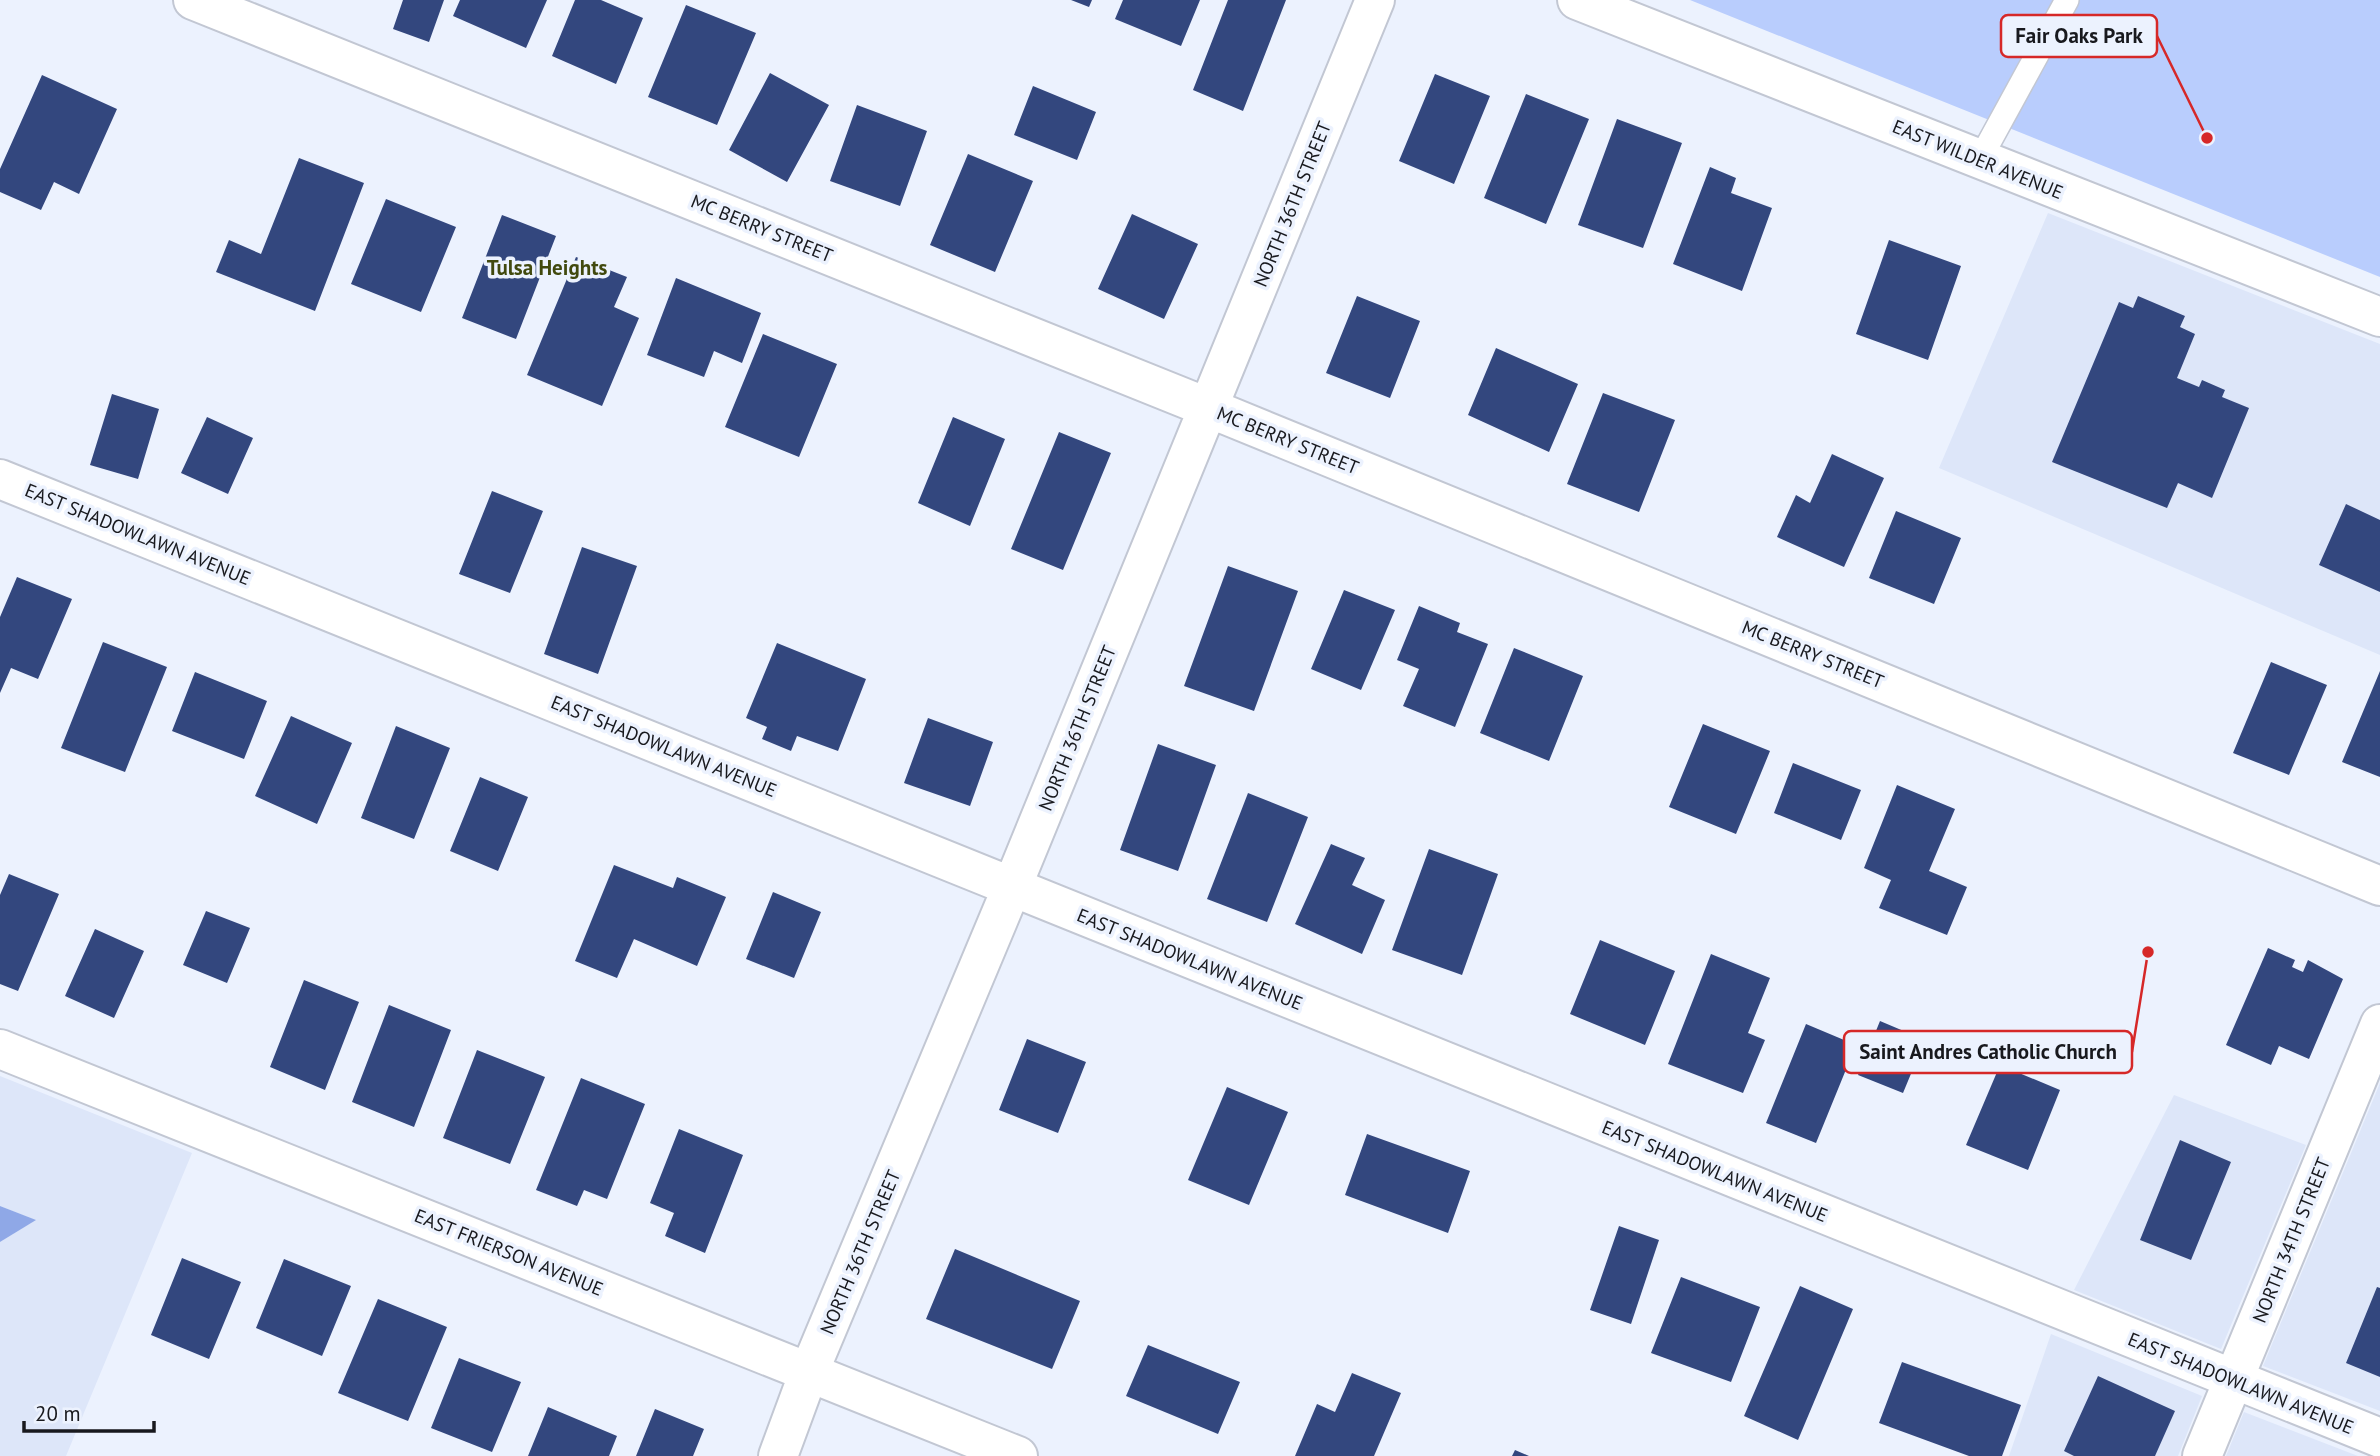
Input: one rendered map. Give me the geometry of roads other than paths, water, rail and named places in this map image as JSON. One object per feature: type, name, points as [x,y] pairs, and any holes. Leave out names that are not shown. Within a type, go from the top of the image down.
[{"type":"street","name":"MC BERRY STREET","points":[[193,0],[1209,408],[2380,886]]},
{"type":"street","name":"NORTH 36TH STREET","points":[[778,1456],[810,1372],[1012,887],[1375,0]]},
{"type":"street","name":"EAST WILDER AVENUE","points":[[1577,0],[2380,317]]},
{"type":"street","name":"EAST SHADOWLAWN AVENUE","points":[[0,479],[2232,1381],[2380,1438]]},
{"type":"street","name":"NORTH 34TH STREET","points":[[2202,1456],[2380,1024]]},
{"type":"street","name":"EAST FRIERSON AVENUE","points":[[0,1049],[1018,1456]]},
{"type":"lane","points":[[1980,159],[2067,0]]},
{"type":"place","name":"Fair Oaks Park","points":[[2207,138]]},
{"type":"place","name":"Saint Andres Catholic Church","points":[[2148,952]]},
{"type":"district","name":"Tulsa Heights","points":[[547,267]]}]
